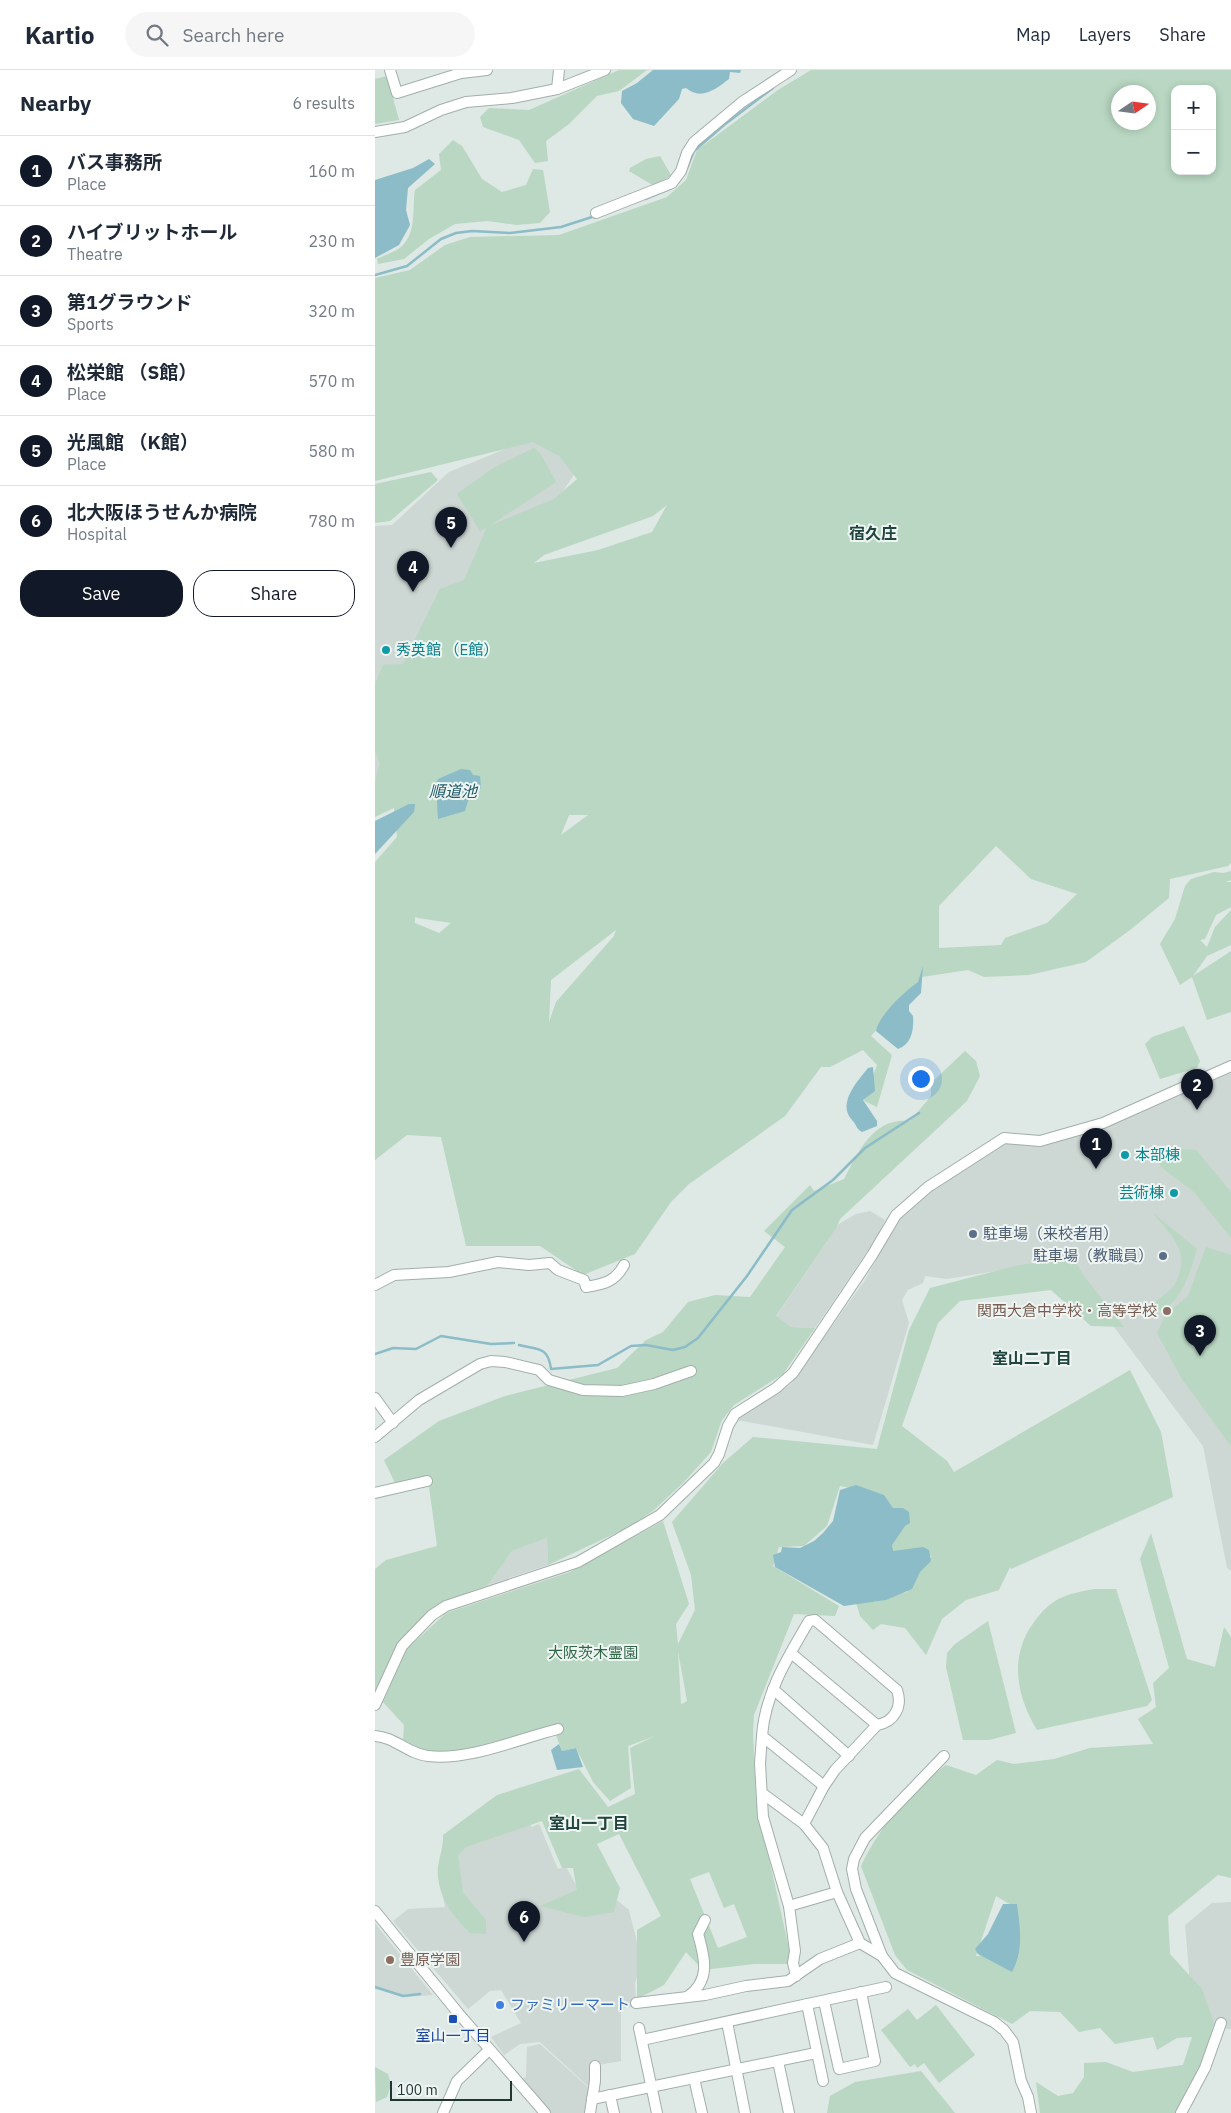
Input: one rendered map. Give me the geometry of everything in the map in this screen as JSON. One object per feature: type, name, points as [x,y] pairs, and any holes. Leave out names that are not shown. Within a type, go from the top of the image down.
[{"type":"street","points":[[390,70],[397,93],[461,73],[487,70]]},
{"type":"street","points":[[557,89],[559,70]]},
{"type":"street","points":[[375,132],[405,127],[441,110],[466,102],[512,98],[557,89],[605,70]]},
{"type":"street","points":[[596,213],[672,183],[681,171],[687,152],[694,142],[742,102],[791,70]]},
{"type":"street","points":[[375,1705],[402,1646],[440,1609],[578,1562],[660,1515],[683,1494],[714,1463],[728,1426],[735,1414],[776,1388],[793,1373],[871,1257],[896,1215],[928,1186],[1004,1138],[1041,1141],[1103,1123],[1231,1066]]},
{"type":"street","points":[[375,1285],[394,1275],[449,1272],[498,1262],[529,1265],[550,1263],[558,1270],[584,1280],[587,1287],[615,1279],[624,1265]]},
{"type":"street","points":[[375,1438],[419,1400],[480,1364],[491,1361],[539,1370],[549,1380],[583,1390],[621,1391],[654,1384],[691,1371]]},
{"type":"street","points":[[375,1398],[393,1423]]},
{"type":"street","points":[[375,1493],[427,1481]]},
{"type":"street","points":[[796,1976],[793,1963],[795,1951],[789,1906],[763,1817],[760,1763],[763,1722],[773,1690],[809,1621],[815,1620],[897,1690],[899,1704],[896,1713],[890,1720],[877,1725],[824,1786],[804,1824]]},
{"type":"street","points":[[791,1653],[877,1725]]},
{"type":"street","points":[[773,1690],[849,1756]]},
{"type":"street","points":[[375,1736],[388,1737],[417,1754],[446,1757],[462,1755],[558,1728]]},
{"type":"street","points":[[762,1736],[824,1786]]},
{"type":"street","points":[[944,1756],[865,1838],[854,1859],[852,1870],[855,1889],[889,1967],[900,1977],[994,2022],[1004,2030],[1013,2042],[1021,2081],[1028,2097],[1031,2113]]},
{"type":"street","points":[[762,1794],[804,1824],[827,1857],[837,1892],[860,1943],[883,1956]]},
{"type":"street","points":[[789,1906],[837,1892]]},
{"type":"street","points":[[375,1911],[489,2050],[545,2113]]},
{"type":"street","points":[[687,1997],[695,1991],[703,1980],[705,1960],[698,1934],[705,1920]]},
{"type":"street","points":[[636,2003],[788,1981],[820,1959],[860,1943]]},
{"type":"street","points":[[642,2040],[886,1987]]},
{"type":"street","points":[[824,2001],[839,2069],[875,2061],[861,1992]]},
{"type":"street","points":[[807,2004],[823,2080]]},
{"type":"street","points":[[727,2022],[745,2113]]},
{"type":"street","points":[[1181,2113],[1205,2068],[1221,2023]]},
{"type":"street","points":[[639,2028],[657,2113]]},
{"type":"street","points":[[443,2113],[457,2081],[489,2050]]},
{"type":"street","points":[[592,2099],[816,2053]]},
{"type":"street","points":[[778,2061],[789,2113]]},
{"type":"street","points":[[590,2113],[595,2081],[595,2066]]},
{"type":"street","points":[[694,2078],[702,2113]]},
{"type":"street","points":[[610,2095],[614,2113]]},
{"type":"shaded area","points":[[547,432],[575,473],[387,757],[375,790],[375,526],[392,525],[449,472]]},
{"type":"shaded area","name":"関西大倉中学校・高等学校","points":[[1231,1070],[1231,1571],[1227,1568],[1203,1446],[1064,1260],[947,1279],[925,1276],[923,1283],[908,1290],[902,1300],[909,1323],[873,1445],[737,1420],[743,1413],[790,1385],[865,1280],[897,1222],[936,1188],[1007,1143],[1040,1145]]},
{"type":"shaded area","points":[[870,1211],[885,1220],[879,1234],[815,1328],[791,1327],[776,1317],[839,1224],[856,1214]]},
{"type":"shaded area","points":[[547,1538],[548,1565],[488,1585],[512,1551]]},
{"type":"shaded area","points":[[525,1818],[532,1827],[539,1824],[558,1869],[566,1867],[575,1883],[618,1901],[629,1910],[642,1963],[635,1983],[636,2006],[621,2009],[621,2061],[592,2066],[590,2088],[540,2042],[520,2044],[504,2055],[491,2037],[521,2023],[501,1990],[490,1991],[468,2009],[393,1921],[408,1909],[445,1907],[440,1880],[444,1845]]},
{"type":"shaded area","points":[[1231,1902],[1231,2029],[1228,2029],[1207,2025],[1190,1984],[1185,1925],[1212,1903]]},
{"type":"shaded area","name":"豊原学園","points":[[375,1923],[433,1995],[403,1997],[375,1989]]},
{"type":"shaded area","points":[[540,2044],[590,2089],[587,2113],[550,2113],[522,2079],[526,2077],[527,2047]]},
{"type":"green space","points":[[619,70],[647,70],[619,91],[597,96],[569,124],[546,141],[548,161],[535,163],[519,140],[483,127],[480,117],[489,108],[529,110]]},
{"type":"green space","points":[[811,70],[1231,70],[1231,863],[1228,866],[1170,879],[1169,898],[1130,930],[1086,962],[1029,975],[984,977],[968,970],[922,977],[871,1036],[892,1055],[877,1107],[864,1101],[877,1065],[863,1050],[830,1067],[821,1067],[785,1116],[689,1184],[671,1202],[635,1254],[583,1275],[540,1246],[466,1246],[441,1137],[407,1135],[375,1160],[375,862],[397,837],[394,808],[375,817],[375,781],[380,763],[375,752],[375,684],[383,665],[403,664],[440,589],[464,580],[487,527],[480,531],[457,494],[493,468],[534,448],[540,453],[556,482],[489,526],[554,499],[577,479],[559,456],[533,442],[375,481],[375,278],[410,270],[445,245],[470,237],[559,235],[667,197],[686,180],[697,150],[778,90]],"holes":[[[667,505],[652,532],[598,550],[534,563],[544,555],[653,516]],[[569,815],[588,815],[561,835]],[[996,846],[1031,879],[1077,894],[1047,923],[1005,938],[1001,945],[939,948],[939,906]],[[415,917],[451,923],[439,933],[415,923]],[[616,930],[614,936],[556,1002],[549,1022],[551,980]]]},
{"type":"green space","points":[[387,76],[399,120],[375,124],[375,79]]},
{"type":"green space","points":[[453,140],[462,146],[482,179],[502,192],[526,185],[533,169],[543,170],[550,212],[540,223],[516,225],[488,221],[455,224],[429,239],[404,259],[378,264],[377,259],[397,250],[407,240],[412,227],[415,190],[441,170],[439,154]]},
{"type":"green space","points":[[660,156],[671,175],[656,187],[629,171],[630,168],[646,159]]},
{"type":"green space","points":[[431,472],[438,480],[390,521],[375,523],[375,484]]},
{"type":"green space","points":[[1231,871],[1231,880],[1225,882],[1231,882],[1231,907],[1216,915],[1205,939],[1200,940],[1207,947],[1215,927],[1231,910],[1231,945],[1207,956],[1193,976],[1231,951],[1231,1012],[1207,1020],[1192,977],[1180,985],[1160,944],[1175,919],[1185,886],[1191,879],[1214,872],[1223,873]]},
{"type":"green space","points":[[1184,1026],[1200,1061],[1197,1068],[1160,1079],[1145,1044],[1152,1037]]},
{"type":"green space","points":[[965,1051],[976,1061],[980,1076],[967,1101],[840,1219],[837,1227],[776,1316],[791,1327],[815,1328],[783,1374],[734,1405],[722,1420],[711,1452],[684,1482],[654,1510],[631,1526],[548,1565],[547,1538],[512,1551],[488,1585],[442,1602],[398,1645],[375,1699],[375,1569],[386,1560],[437,1546],[428,1479],[396,1485],[384,1460],[439,1421],[505,1396],[617,1368],[646,1340],[663,1332],[688,1302],[715,1295],[750,1297],[785,1247],[764,1231],[810,1185],[814,1191],[844,1179],[862,1147],[877,1130],[886,1124],[897,1121],[910,1121],[931,1096],[931,1083]]},
{"type":"green space","points":[[1162,1148],[1196,1150],[1231,1192],[1231,1238],[1194,1192],[1161,1167],[1156,1157]]},
{"type":"green space","points":[[1153,1213],[1197,1249],[1185,1284],[1176,1299],[1162,1312],[1152,1305],[1175,1284],[1180,1273],[1181,1254],[1173,1237]]},
{"type":"green space","points":[[1206,1247],[1231,1255],[1231,1446],[1182,1379],[1157,1333],[1166,1314],[1188,1296]]},
{"type":"green space","name":"大阪茨木霊園","points":[[1073,1257],[1083,1275],[1124,1327],[1091,1326],[1051,1290],[960,1301],[938,1323],[902,1426],[947,1461],[954,1472],[1130,1370],[1161,1432],[1173,1497],[1011,1569],[1010,1567],[999,1590],[966,1600],[942,1619],[926,1655],[905,1628],[881,1624],[873,1630],[860,1616],[856,1602],[871,1590],[875,1602],[880,1597],[907,1592],[915,1568],[932,1556],[888,1553],[887,1512],[882,1494],[840,1486],[827,1526],[804,1546],[779,1547],[773,1566],[839,1606],[835,1616],[794,1614],[754,1715],[756,1800],[790,1953],[789,1964],[754,1964],[703,1970],[686,1952],[664,1985],[637,1999],[637,1930],[661,1916],[619,1834],[597,1844],[620,1888],[614,1912],[584,1917],[540,1906],[577,1890],[573,1868],[562,1868],[542,1821],[466,1847],[458,1855],[463,1893],[486,1920],[486,1934],[470,1933],[449,1908],[442,1894],[438,1872],[443,1835],[497,1795],[579,1769],[608,1807],[635,1794],[630,1748],[655,1736],[628,1746],[631,1788],[610,1801],[593,1782],[576,1748],[562,1751],[553,1727],[460,1751],[430,1753],[403,1740],[404,1725],[383,1702],[407,1649],[446,1613],[570,1572],[663,1521],[689,1604],[676,1624],[678,1644],[695,1610],[691,1575],[672,1522],[723,1463],[753,1437],[877,1449],[909,1330],[930,1288],[1015,1266]],"holes":[[[678,1651],[687,1701],[682,1704],[681,1704]],[[709,1872],[724,1908],[734,1904],[747,1937],[718,1948],[690,1879]]]},
{"type":"green space","points":[[1151,1533],[1187,1659],[1215,1667],[1224,1627],[1231,1637],[1231,1878],[1218,1875],[1168,1916],[1170,1954],[1202,1989],[1214,2023],[1201,2072],[1179,2113],[1040,2113],[1036,2082],[1058,2096],[1073,2093],[1084,2077],[1084,2063],[1106,2062],[1133,2072],[1183,2065],[1192,2037],[1177,2038],[1157,2050],[1153,2037],[1115,2044],[1100,2028],[1079,2032],[1060,2012],[1030,2011],[1012,2024],[907,1970],[895,1955],[861,1866],[886,1823],[920,1786],[946,1765],[976,1775],[997,1760],[1014,1764],[1054,1759],[1090,1748],[1153,1744],[1138,1719],[1156,1707],[1153,1683],[1169,1668],[1140,1559]],"holes":[[[996,1896],[1011,1905],[993,1955],[976,1956]]]},
{"type":"green space","points":[[1094,1589],[1116,1589],[1152,1700],[1147,1706],[1037,1730],[1024,1703],[1018,1676],[1018,1662],[1026,1635],[1040,1614],[1055,1601],[1070,1594]]},
{"type":"green space","points":[[988,1621],[1016,1733],[989,1740],[963,1740],[946,1667],[947,1653],[955,1644]]},
{"type":"green space","points":[[936,2005],[975,2055],[939,2083],[924,2063],[917,2068],[915,2064],[910,2067],[881,2030],[908,2009],[917,2020]]},
{"type":"green space","points":[[375,2067],[388,2074],[391,2085],[387,2097],[376,2102]]},
{"type":"green space","points":[[921,2071],[955,2113],[827,2113],[830,2096],[855,2082]]},
{"type":"water","points":[[653,70],[741,70],[740,73],[730,72],[729,79],[703,94],[692,92],[686,88],[682,89],[679,99],[654,126],[633,119],[621,103],[622,91],[637,83]]},
{"type":"water","points":[[429,159],[435,164],[408,188],[406,210],[410,225],[399,245],[375,258],[375,180],[413,168]]},
{"type":"water","name":"順道池","points":[[461,769],[470,770],[473,775],[480,776],[481,788],[469,798],[465,811],[438,819],[436,785],[438,779]]},
{"type":"water","points":[[409,804],[415,804],[414,812],[375,854],[375,821]]},
{"type":"water","points":[[923,966],[921,993],[909,1005],[909,1011],[913,1016],[911,1036],[903,1047],[898,1049],[876,1031],[887,1011],[906,991],[918,982]]},
{"type":"water","points":[[873,1067],[875,1091],[863,1100],[877,1121],[877,1126],[862,1132],[848,1113],[848,1100],[850,1093],[868,1068]]},
{"type":"water","points":[[856,1485],[884,1495],[893,1508],[903,1508],[909,1512],[910,1523],[905,1526],[892,1545],[893,1551],[923,1547],[929,1550],[931,1561],[920,1572],[912,1589],[886,1600],[844,1606],[775,1567],[773,1555],[781,1552],[782,1547],[800,1548],[814,1541],[833,1521],[840,1490]]},
{"type":"water","points":[[559,1744],[562,1751],[576,1748],[583,1767],[557,1770],[551,1750]]},
{"type":"water","points":[[1003,1904],[1017,1904],[1020,1947],[1012,1972],[978,1954],[975,1949],[988,1934]]},
{"type":"waterway","points":[[687,168],[694,151],[724,125],[773,88]]},
{"type":"waterway","points":[[676,185],[685,173]]},
{"type":"waterway","points":[[645,199],[672,188]]},
{"type":"waterway","points":[[375,275],[407,266],[441,239],[456,233],[472,231],[510,233],[561,227],[595,216]]},
{"type":"waterway","points":[[519,1345],[541,1350],[547,1356],[551,1369],[598,1365],[631,1346],[646,1345],[673,1350],[685,1347],[698,1338],[747,1276],[792,1210],[833,1180],[865,1148],[919,1113]]},
{"type":"waterway","points":[[375,1354],[393,1348],[416,1349],[441,1336],[491,1344],[514,1343]]},
{"type":"waterway","points":[[375,1987],[403,1996],[420,1994]]},
{"type":"place","name":"光風館 （K館）","points":[[451,548]]},
{"type":"place","name":"松栄館 （S館）","points":[[413,592]]},
{"type":"place","name":"秀英館 （E館）","points":[[386,650]]},
{"type":"place","name":"ハイブリットホール","points":[[1197,1110]]},
{"type":"place","name":"本部棟","points":[[1125,1155]]},
{"type":"place","name":"バス事務所","points":[[1096,1169]]},
{"type":"place","name":"芸術棟","points":[[1174,1193]]},
{"type":"place","name":"駐車場（来校者用）","points":[[973,1234]]},
{"type":"place","name":"駐車場（教職員）","points":[[1163,1256]]},
{"type":"place","name":"関西大倉中学校・高等学校","points":[[1167,1311]]},
{"type":"place","name":"第1グラウンド","points":[[1200,1356]]},
{"type":"place","name":"北大阪ほうせんか病院","points":[[524,1942]]},
{"type":"place","name":"豊原学園","points":[[390,1960]]},
{"type":"place","name":"ファミリーマート","points":[[500,2005]]},
{"type":"place","name":"室山一丁目","points":[[453,2019]]},
{"type":"district","name":"宿久庄","points":[[873,533]]},
{"type":"district","name":"室山二丁目","points":[[1032,1358]]},
{"type":"district","name":"室山一丁目","points":[[589,1823]]}]
